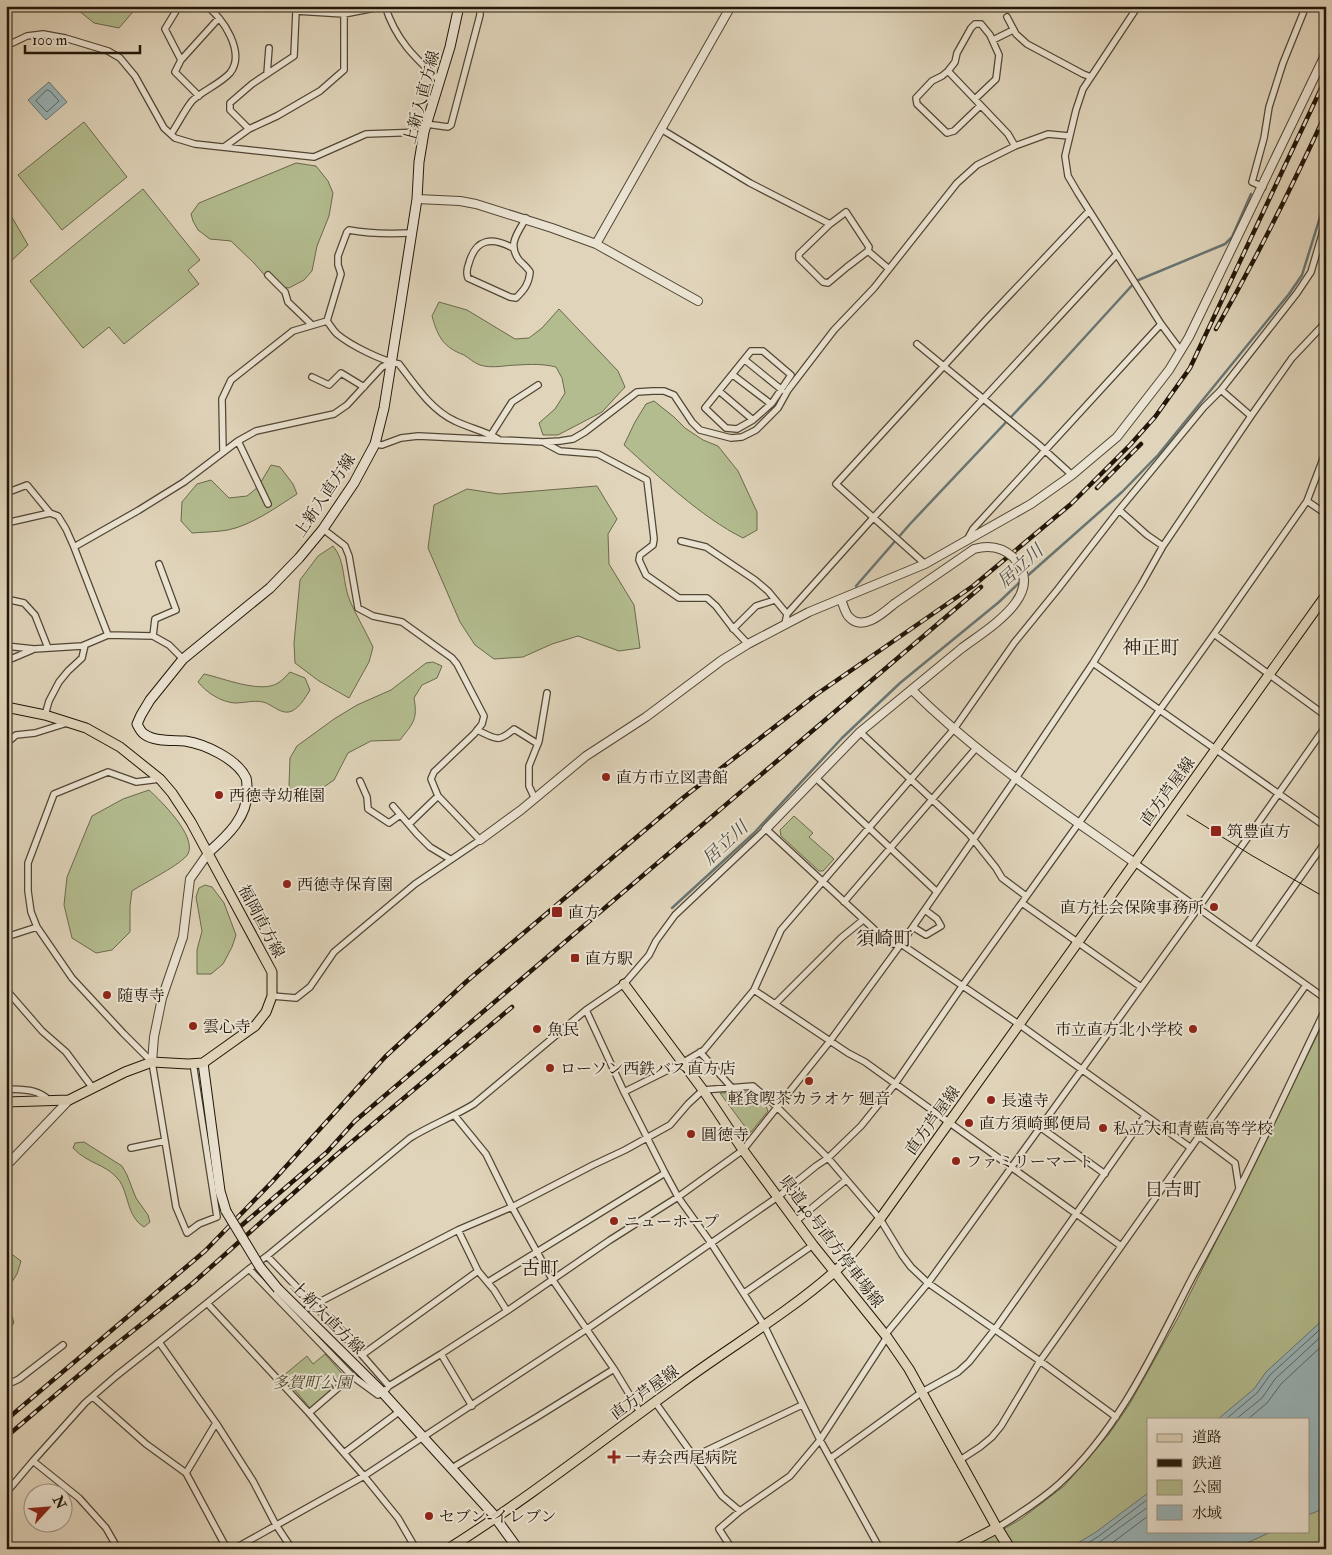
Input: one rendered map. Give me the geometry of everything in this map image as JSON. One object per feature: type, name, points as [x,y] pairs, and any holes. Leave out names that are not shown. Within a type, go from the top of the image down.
[{"type":"highway","points":[[957,1549],[999,1532],[1010,1549]]},
{"type":"main road","name":"上新入直方線","points":[[209,852],[241,818],[248,798],[247,780],[239,768],[206,746],[152,738],[142,733],[137,724],[150,700],[183,659],[270,588],[299,558],[354,483],[375,444],[384,408],[417,199],[419,162],[425,128],[450,47],[459,6]]},
{"type":"main road","name":"直方芦屋線","points":[[448,1549],[496,1518],[640,1412],[764,1325],[835,1271],[880,1219],[1326,596]]},
{"type":"main road","name":"福岡直方線","points":[[6,707],[70,722],[86,728],[120,747],[160,779],[172,793],[209,852],[272,972],[272,996],[266,1012],[255,1026],[198,1063]]},
{"type":"main road","name":"県道40号直方停車場線","points":[[624,984],[813,1245],[886,1336],[909,1368],[999,1532]]},
{"type":"main road","points":[[6,1102],[69,1100],[92,1087],[152,1062],[198,1063]]},
{"type":"main road","name":"上新入直方線","points":[[198,1063],[220,1191],[226,1211],[260,1267],[278,1289],[386,1389],[400,1411],[496,1518],[518,1549]]},
{"type":"street","points":[[179,6],[165,29],[181,60]]},
{"type":"street","points":[[171,134],[193,100],[230,73],[234,65],[235,55],[232,39],[219,18],[206,6]]},
{"type":"street","points":[[249,129],[230,110],[230,103],[252,84],[294,56],[296,9],[344,14],[385,6],[390,22],[411,54],[439,80]]},
{"type":"street","points":[[6,46],[27,36],[42,34],[65,38],[108,51],[120,58],[135,76],[164,128],[175,138],[195,144],[314,158],[366,134],[448,127],[451,125],[480,15],[480,6]]},
{"type":"street","points":[[596,244],[731,6]]},
{"type":"street","points":[[1138,6],[1083,89],[1069,136],[1066,156],[1068,176],[1161,324],[1181,351]]},
{"type":"street","points":[[1263,187],[1252,182],[1264,138],[1269,107],[1283,63],[1306,6]]},
{"type":"street","points":[[224,147],[249,129],[277,116],[320,91],[344,70],[344,14]]},
{"type":"street","points":[[1007,17],[1013,30],[1027,44],[1083,74],[1091,76]]},
{"type":"street","points":[[199,96],[175,72],[181,60],[219,18]]},
{"type":"street","points":[[975,99],[996,80],[999,55],[993,40],[981,24],[974,24],[960,46],[955,62],[948,71],[932,81],[916,98],[917,104],[947,133],[954,131],[980,106]]},
{"type":"street","points":[[993,40],[1013,30]]},
{"type":"street","points":[[267,74],[269,48]]},
{"type":"street","points":[[272,996],[296,998],[310,987],[334,952],[415,884],[480,840],[586,756],[646,717],[722,660],[785,624],[926,564],[965,542],[1031,504],[1072,475],[1117,437],[1168,370],[1190,337],[1326,53]]},
{"type":"street","points":[[948,71],[1008,134],[1015,146]]},
{"type":"street","points":[[661,129],[750,182],[830,224]]},
{"type":"street","points":[[375,444],[382,445],[401,438],[418,436],[543,442],[573,439],[637,392],[653,390],[664,391],[674,395],[692,422],[700,430],[731,438],[742,437],[756,430],[778,408],[783,391],[791,375],[763,351],[751,351],[705,408],[726,428],[737,429],[753,420],[783,391],[834,330],[874,288],[956,183],[977,165],[1015,146],[1048,134],[1069,136]]},
{"type":"street","points":[[417,199],[460,201],[526,218],[596,244],[698,301]]},
{"type":"street","points":[[926,564],[836,484],[984,321],[1089,211]]},
{"type":"street","points":[[868,251],[828,283],[823,282],[799,258],[799,254],[830,224],[846,212],[869,247],[868,251],[889,269]]},
{"type":"street","points":[[513,248],[502,242],[495,241],[480,244],[474,248],[466,274],[468,278],[516,298],[527,286],[530,272],[519,260],[513,248],[513,243],[526,218]]},
{"type":"street","points":[[624,1092],[682,1064],[704,1050],[754,990],[781,930],[954,729],[1014,643],[1119,510],[1220,390],[1297,293],[1311,272],[1326,221]]},
{"type":"street","points":[[327,321],[341,274],[338,256],[347,232],[349,230],[385,234],[411,233]]},
{"type":"street","points":[[785,624],[788,614],[873,518],[1117,254]]},
{"type":"street","points":[[268,275],[285,292],[288,302],[312,325]]},
{"type":"street","points":[[223,452],[222,399],[231,380],[293,331],[327,321]]},
{"type":"street","points":[[327,321],[336,333],[354,345],[391,363],[398,364],[422,394],[441,413],[500,440]]},
{"type":"street","points":[[249,1269],[352,1376],[378,1395],[507,1311],[552,1278],[678,1197],[743,1150],[830,1040],[938,892],[1093,663],[1142,585],[1163,546],[1251,416],[1292,358],[1326,322]]},
{"type":"street","points":[[965,542],[973,529],[1161,324]]},
{"type":"street","points":[[917,344],[1072,475]]},
{"type":"street","points":[[745,360],[783,391]]},
{"type":"street","points":[[74,546],[147,506],[256,431],[334,414],[347,405],[382,367],[391,363]]},
{"type":"street","points":[[312,377],[329,385],[341,373],[364,387]]},
{"type":"street","points":[[733,375],[770,404]]},
{"type":"street","points":[[491,435],[512,402],[538,385]]},
{"type":"street","points":[[1220,390],[1251,416]]},
{"type":"street","points":[[719,391],[753,420]]},
{"type":"street","points":[[238,442],[268,504]]},
{"type":"street","points":[[543,442],[560,451],[598,454],[647,480],[654,539],[653,545],[640,555],[639,560],[646,575],[679,598],[707,598],[748,644]]},
{"type":"street","points":[[234,1549],[364,1476],[472,1406],[779,1196],[828,1158],[861,1126],[895,1084],[963,985],[1307,501],[1326,451]]},
{"type":"street","points":[[6,493],[27,485],[50,513],[58,516],[74,546],[108,635]]},
{"type":"street","points":[[1307,501],[1326,514]]},
{"type":"street","points":[[1119,510],[1147,535],[1163,546]]},
{"type":"street","points":[[6,523],[50,513]]},
{"type":"street","points":[[322,529],[345,546],[349,556],[358,608],[373,616],[402,622],[452,658],[484,716],[482,724],[477,730],[434,772],[431,779],[438,796],[480,840]]},
{"type":"street","points":[[681,541],[706,547],[756,580],[788,614]]},
{"type":"street","points":[[6,1493],[86,1403],[116,1376],[267,1256],[410,1138],[427,1128],[455,1116],[474,1104],[586,1010],[624,984],[649,955],[656,940],[676,915],[713,878],[766,829],[860,732],[1008,612],[1020,598],[1024,585],[1022,570],[1014,558],[1005,550],[985,546],[974,549],[873,620],[855,621],[848,616],[841,599]]},
{"type":"street","points":[[153,636],[155,619],[176,610],[159,564]]},
{"type":"street","points":[[6,599],[24,603],[35,615],[48,648]]},
{"type":"street","points":[[734,629],[756,606],[775,600]]},
{"type":"street","points":[[1214,634],[1326,716]]},
{"type":"street","points":[[6,646],[34,649],[85,645],[108,635],[153,636],[169,645],[183,659]]},
{"type":"street","points":[[44,715],[59,682],[82,658],[85,645]]},
{"type":"street","points":[[6,661],[34,649]]},
{"type":"street","points":[[1093,663],[1326,827]]},
{"type":"street","points":[[912,690],[954,729],[1016,778],[1326,999]]},
{"type":"street","points":[[534,799],[529,786],[528,773],[538,744],[547,694]]},
{"type":"street","points":[[6,744],[16,735],[36,732],[70,722]]},
{"type":"street","points":[[732,1549],[719,1528],[790,1476],[820,1440],[886,1336],[928,1283],[1082,1070],[1326,726]]},
{"type":"street","points":[[477,730],[498,739],[504,738],[514,729],[538,744]]},
{"type":"street","points":[[860,732],[974,840],[1002,878],[1026,896]]},
{"type":"street","points":[[844,902],[977,747]]},
{"type":"street","points":[[152,1062],[122,1033],[72,978],[37,927],[29,899],[28,863],[54,794],[108,772],[136,782],[160,779]]},
{"type":"street","points":[[816,778],[938,892]]},
{"type":"street","points":[[360,781],[367,797],[368,809],[389,823],[400,815]]},
{"type":"street","points":[[409,824],[438,796]]},
{"type":"street","points":[[393,806],[430,846],[450,859]]},
{"type":"street","points":[[766,829],[890,944],[901,944],[963,985],[1190,1148]]},
{"type":"street","points":[[1252,946],[1326,841]]},
{"type":"street","points":[[198,1063],[217,1217],[199,1224],[186,1233],[176,1207],[152,1062],[154,1037],[162,998],[183,937],[190,878],[209,852]]},
{"type":"street","points":[[1022,903],[1141,987]]},
{"type":"street","points":[[913,927],[926,935],[941,926],[937,918],[925,910]]},
{"type":"street","points":[[775,1004],[841,938],[862,920]]},
{"type":"street","points":[[6,937],[37,927]]},
{"type":"street","points":[[6,983],[9,993],[42,1031],[66,1052],[92,1087]]},
{"type":"street","points":[[960,1460],[980,1447],[997,1431],[1040,1361],[1306,985]]},
{"type":"street","points":[[754,990],[848,1053],[865,1062],[1121,1246]]},
{"type":"street","points":[[999,1532],[1058,1485],[1100,1438],[1127,1400],[1239,1189],[1326,1008]]},
{"type":"street","points":[[586,1010],[646,1138],[678,1197],[711,1243],[764,1325],[820,1440],[880,1549]]},
{"type":"street","points":[[700,1052],[732,1088]]},
{"type":"street","points":[[310,1307],[458,1230],[512,1207],[625,1150],[670,1125],[702,1090],[753,1086],[828,1158],[880,1219],[906,1261],[928,1283],[1116,1417]]},
{"type":"street","points":[[6,1089],[33,1090],[44,1094],[50,1101]]},
{"type":"street","points":[[6,1166],[69,1100]]},
{"type":"street","points":[[455,1116],[486,1154],[512,1207],[552,1278],[614,1368],[640,1412]]},
{"type":"street","points":[[830,1458],[922,1392],[958,1372],[969,1362],[1145,1116]]},
{"type":"street","points":[[1040,1127],[1105,1174]]},
{"type":"street","points":[[1199,1136],[1234,1162],[1239,1189]]},
{"type":"street","points":[[131,1148],[165,1141]]},
{"type":"street","points":[[488,1282],[665,1173]]},
{"type":"street","points":[[796,1221],[846,1180]]},
{"type":"street","points":[[458,1230],[478,1271],[494,1290],[507,1311]]},
{"type":"street","points":[[744,1293],[813,1245]]},
{"type":"street","points":[[267,1256],[310,1307],[362,1355],[386,1389]]},
{"type":"street","points":[[362,1355],[478,1271]]},
{"type":"street","points":[[207,1303],[364,1476],[398,1518],[416,1549]]},
{"type":"street","points":[[159,1342],[253,1481],[276,1525],[292,1549]]},
{"type":"street","points":[[6,1380],[13,1382],[20,1379],[63,1345]]},
{"type":"street","points":[[441,1354],[472,1406]]},
{"type":"street","points":[[452,1468],[614,1368]]},
{"type":"street","points":[[309,1414],[352,1376]]},
{"type":"street","points":[[93,1397],[146,1444],[186,1473],[227,1549]]},
{"type":"street","points":[[655,1402],[722,1496],[740,1511]]},
{"type":"street","points":[[694,1457],[802,1405]]},
{"type":"street","points":[[344,1454],[400,1411]]},
{"type":"street","points":[[186,1473],[216,1424]]},
{"type":"street","points":[[33,1461],[79,1498],[106,1528],[118,1549]]},
{"type":"green space","points":[[73,6],[138,6],[119,28],[94,23]]},
{"type":"green space","points":[[84,122],[127,177],[62,230],[18,175]]},
{"type":"green space","points":[[296,163],[316,166],[328,181],[333,193],[329,216],[317,246],[312,271],[304,280],[289,288],[274,286],[231,241],[210,239],[198,230],[191,214],[199,203]]},
{"type":"green space","points":[[143,189],[200,260],[188,270],[199,284],[124,344],[109,327],[83,348],[30,281]]},
{"type":"green space","points":[[6,207],[28,245],[6,266]]},
{"type":"green space","points":[[439,302],[467,310],[515,339],[529,338],[542,328],[559,309],[618,371],[625,387],[602,412],[558,435],[543,435],[539,423],[555,409],[565,393],[562,378],[556,367],[533,364],[490,367],[476,363],[446,345],[442,340],[432,316]]},
{"type":"green space","points":[[654,401],[685,428],[703,440],[718,446],[738,471],[757,512],[757,530],[743,538],[727,529],[681,496],[624,445],[646,404]]},
{"type":"green space","points":[[271,465],[280,467],[293,484],[297,494],[273,510],[237,528],[214,532],[192,533],[181,521],[182,502],[197,484],[211,480],[229,498],[247,496],[258,487]]},
{"type":"green space","points":[[597,486],[617,519],[608,534],[609,564],[634,605],[640,648],[619,651],[578,636],[552,644],[523,657],[494,659],[475,645],[460,622],[428,548],[434,505],[467,489],[499,494]]},
{"type":"green space","points":[[333,546],[340,558],[350,601],[373,647],[369,662],[349,698],[319,681],[295,663],[294,643],[300,580],[318,556]]},
{"type":"green space","points":[[433,662],[442,666],[437,678],[422,685],[414,698],[415,716],[400,740],[371,741],[348,753],[334,780],[302,802],[293,796],[289,785],[290,758],[297,746],[334,719],[357,705],[391,690],[426,663]]},
{"type":"green space","points":[[290,672],[305,678],[310,690],[300,705],[288,712],[281,711],[263,702],[235,703],[225,701],[210,693],[198,682],[204,674],[231,682],[262,687],[280,682]]},
{"type":"green space","points":[[149,790],[169,810],[183,829],[189,847],[188,854],[171,868],[132,891],[130,932],[112,950],[96,953],[72,938],[64,905],[67,877],[92,816],[123,799]]},
{"type":"green space","points":[[794,816],[813,833],[809,837],[834,859],[823,871],[819,871],[781,836],[780,830]]},
{"type":"green space","points":[[205,885],[212,887],[224,903],[236,935],[223,964],[211,974],[197,974],[197,950],[202,931],[196,897],[199,888]]},
{"type":"green space","points":[[1326,1017],[1326,1549],[969,1549],[1021,1519],[1064,1486],[1109,1434],[1129,1405],[1179,1316]]},
{"type":"green space","points":[[748,1092],[765,1104],[768,1111],[751,1132],[749,1132],[720,1093]]},
{"type":"green space","points":[[84,1142],[122,1166],[136,1198],[148,1215],[150,1222],[144,1227],[134,1217],[122,1184],[118,1179],[108,1170],[73,1148],[75,1143]]},
{"type":"green space","points":[[6,1250],[21,1261],[17,1274],[6,1291]]},
{"type":"green space","points":[[6,1295],[14,1323],[6,1333]]},
{"type":"green space","name":"多賀町公園","points":[[325,1354],[346,1378],[310,1408],[283,1376],[307,1356],[313,1364]]},
{"type":"water","points":[[49,82],[67,102],[46,120],[28,100]]},
{"type":"water","points":[[1326,1317],[1326,1505],[1310,1514],[1310,1418],[1219,1418],[1254,1389],[1266,1372]]},
{"type":"water","points":[[1147,1494],[1147,1532],[1271,1532],[1234,1549],[1068,1549],[1096,1532]]},
{"type":"waterway","points":[[856,586],[910,524],[1136,281],[1225,244],[1232,237],[1251,194]]},
{"type":"waterway","name":"居立川","points":[[1025,578],[1122,492],[1158,455],[1289,294],[1302,275],[1326,198]]},
{"type":"waterway","name":"居立川","points":[[672,908],[754,833],[842,738],[900,683],[999,602],[1021,581]]},
{"type":"tram line","points":[[1187,815],[1251,855],[1326,898]]},
{"type":"railway","points":[[6,1420],[205,1251],[272,1182],[385,1057],[467,981],[684,797],[817,694],[973,586],[1071,504],[1130,445],[1155,417],[1190,368],[1326,78]]},
{"type":"railway","points":[[1216,329],[1273,222],[1326,113]]},
{"type":"railway","points":[[1097,488],[1141,444]]},
{"type":"railway","points":[[235,1231],[327,1152],[355,1121],[981,587]]},
{"type":"railway","points":[[6,1437],[99,1358],[193,1283],[335,1156],[512,1007]]},
{"type":"place","name":"直方市立図書館","points":[[606,777]]},
{"type":"place","name":"西徳寺幼稚園","points":[[219,795]]},
{"type":"place","name":"筑豊直方","points":[[1216,831]]},
{"type":"place","name":"西徳寺保育園","points":[[287,884]]},
{"type":"place","name":"直方社会保険事務所","points":[[1214,907]]},
{"type":"place","name":"直方","points":[[557,912]]},
{"type":"place","name":"直方駅","points":[[575,958]]},
{"type":"place","name":"随専寺","points":[[107,995]]},
{"type":"place","name":"雲心寺","points":[[193,1026]]},
{"type":"place","name":"魚民","points":[[537,1029]]},
{"type":"place","name":"市立直方北小学校","points":[[1193,1029]]},
{"type":"place","name":"ローソン西鉄バス直方店","points":[[550,1068]]},
{"type":"place","name":"軽食喫茶カラオケ 廻音","points":[[809,1081]]},
{"type":"place","name":"長遠寺","points":[[991,1100]]},
{"type":"place","name":"直方須崎郵便局","points":[[969,1123]]},
{"type":"place","name":"私立大和青藍高等学校","points":[[1103,1128]]},
{"type":"place","name":"圓徳寺","points":[[691,1134]]},
{"type":"place","name":"ファミリーマート","points":[[956,1161]]},
{"type":"place","name":"ニューホープ","points":[[614,1221]]},
{"type":"place","name":"一寿会西尾病院","points":[[614,1457]]},
{"type":"place","name":"セブン-イレブン","points":[[429,1516]]},
{"type":"district","name":"神正町","points":[[1151,647]]},
{"type":"district","name":"須崎町","points":[[884,938]]},
{"type":"district","name":"日吉町","points":[[1173,1189]]},
{"type":"district","name":"古町","points":[[540,1268]]}]
